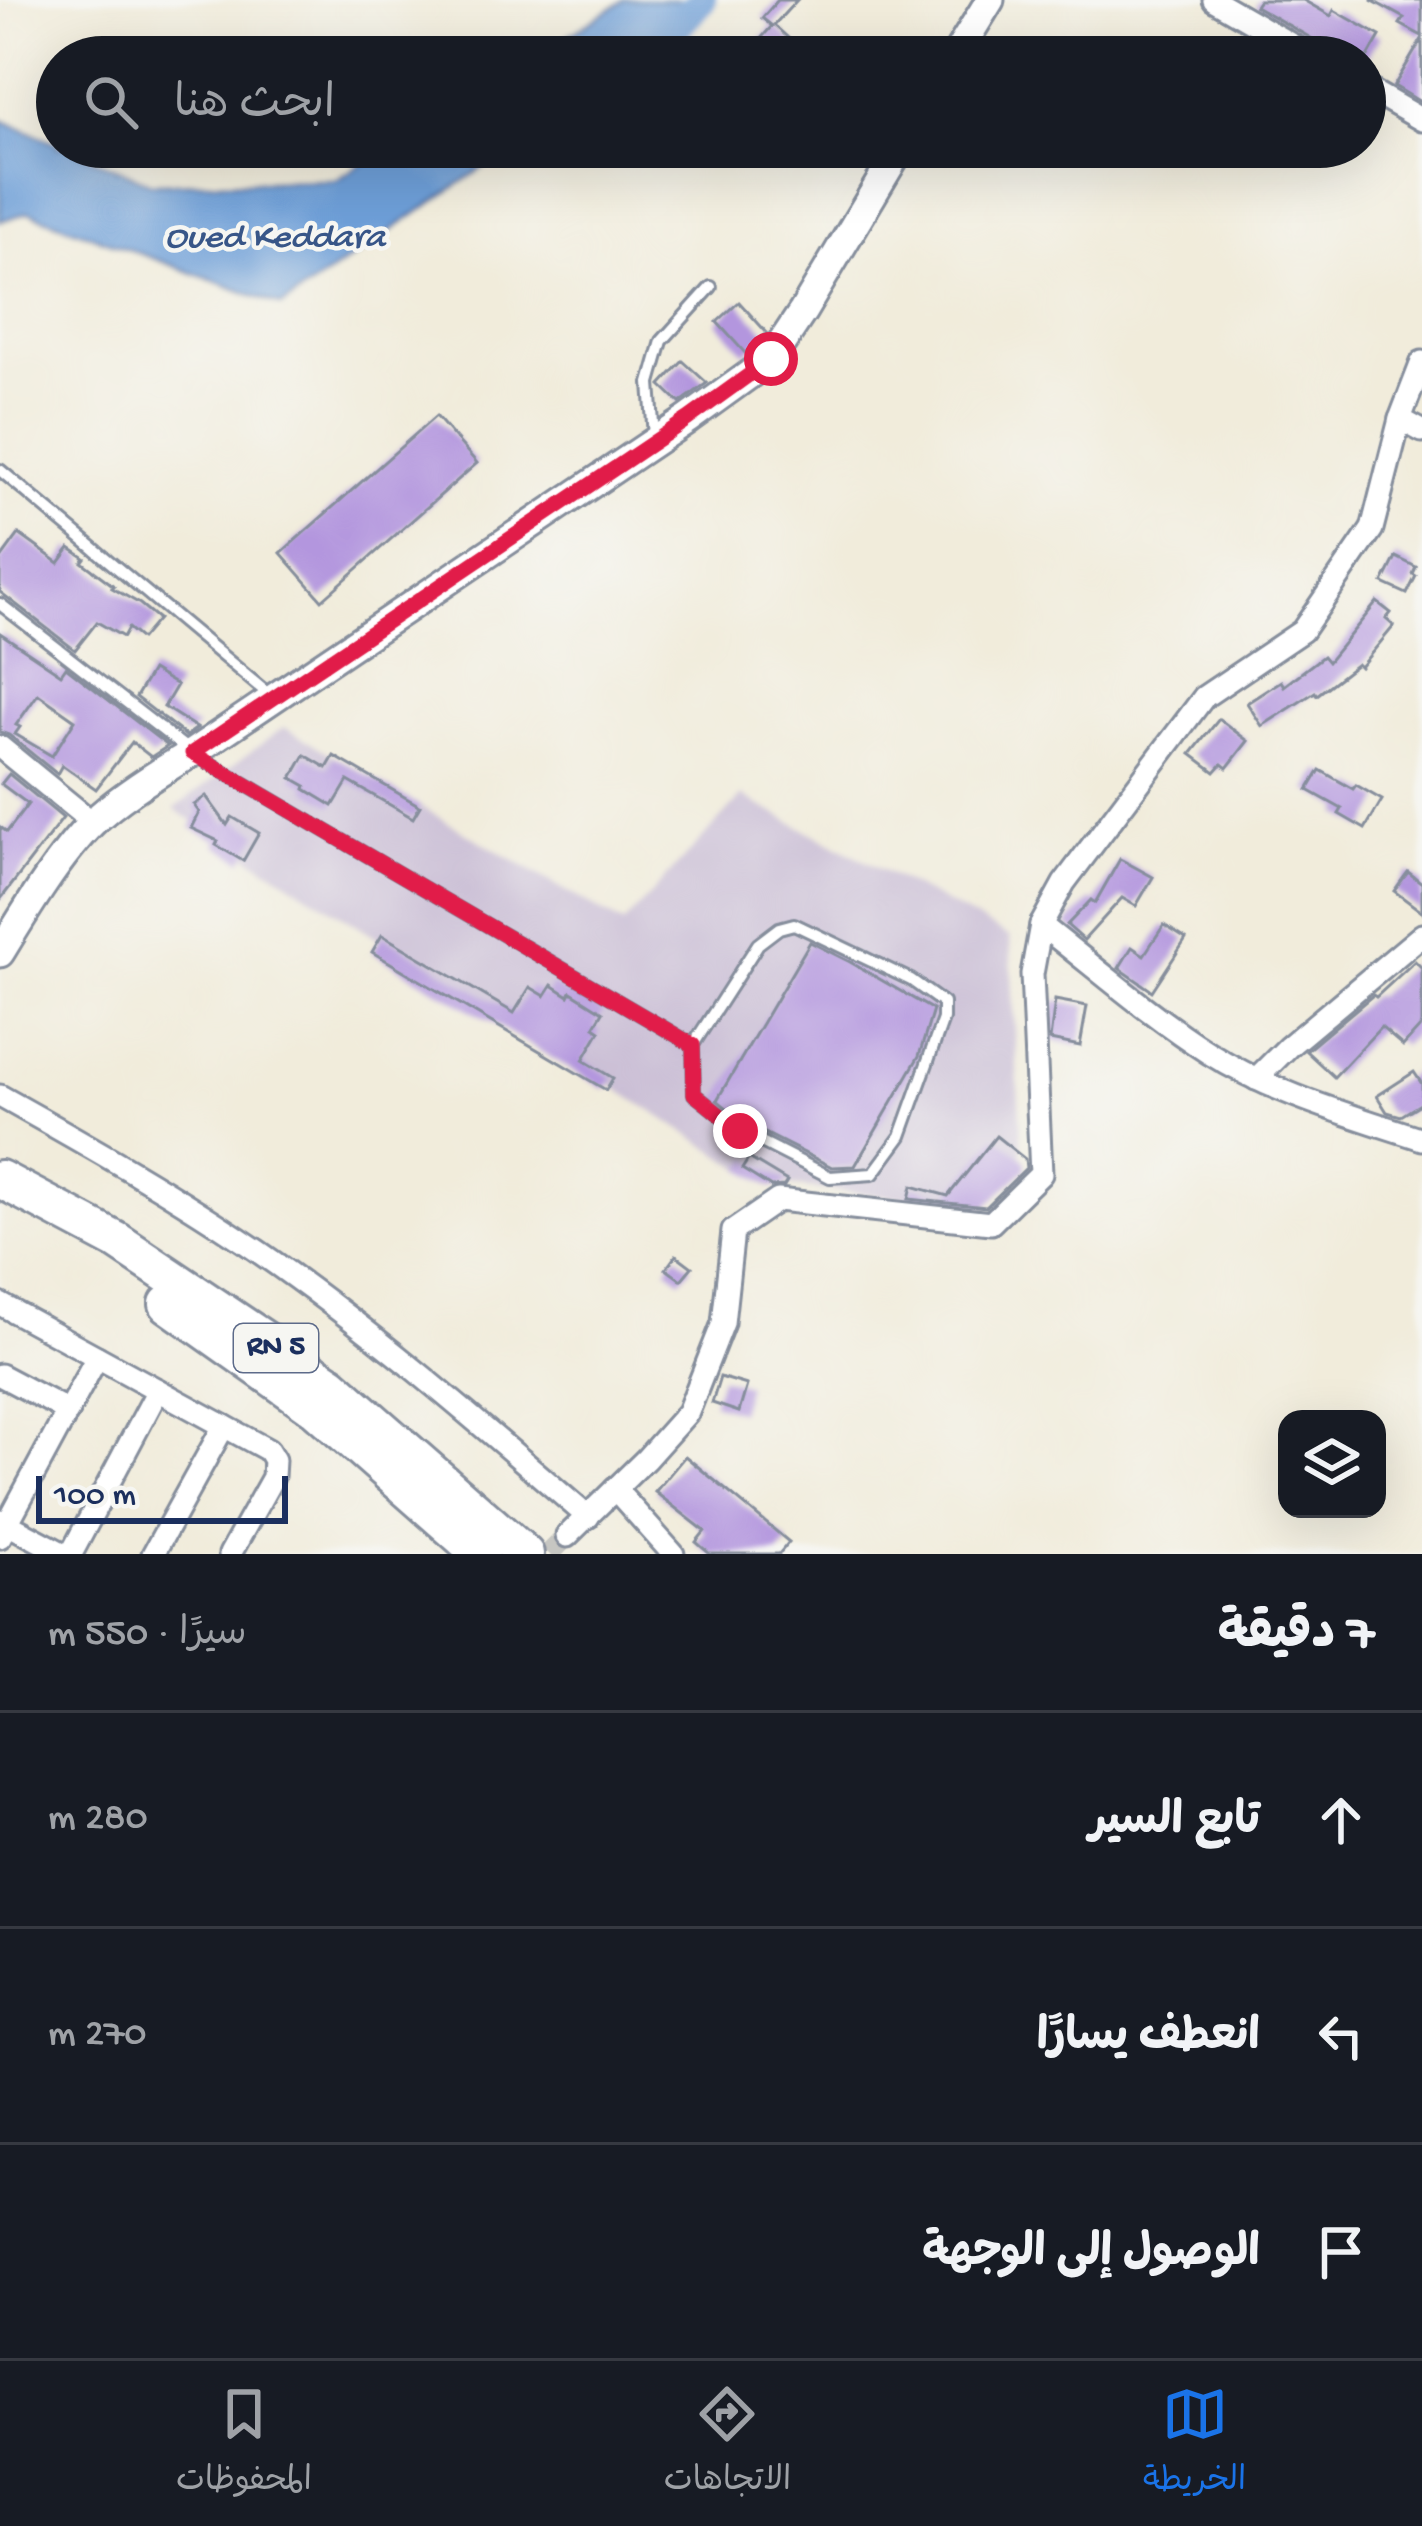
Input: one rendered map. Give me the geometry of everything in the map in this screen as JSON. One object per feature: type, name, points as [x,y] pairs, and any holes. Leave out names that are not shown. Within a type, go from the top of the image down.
[{"type":"highway","name":"RN 5","points":[[0,1179],[117,1241],[332,1385],[526,1554]]},
{"type":"highway","name":"RN 5","points":[[0,1204],[105,1260],[315,1408],[481,1554]]},
{"type":"main road","points":[[968,36],[990,0]]},
{"type":"main road","points":[[0,953],[9,916],[93,823],[166,768],[771,359],[888,168]]},
{"type":"street","points":[[1214,0],[1277,36]]},
{"type":"street","points":[[1386,99],[1422,120]]},
{"type":"street","points":[[567,1536],[688,1412],[723,1324],[733,1231],[778,1200],[991,1223],[1042,1174],[1032,974],[1041,925],[1064,883],[1204,697],[1302,631],[1372,529],[1400,419],[1422,362]]},
{"type":"street","points":[[1400,419],[1422,431]]},
{"type":"street","points":[[0,747],[93,823]]},
{"type":"street","points":[[1041,925],[1208,1052],[1318,1104],[1422,1139]]},
{"type":"street","points":[[1256,1078],[1422,935]]},
{"type":"street","points":[[0,1096],[260,1252],[389,1349],[588,1516]]},
{"type":"street","points":[[0,1304],[268,1450],[275,1466],[273,1477],[230,1554]]},
{"type":"street","points":[[97,1357],[2,1527],[67,1554],[158,1390]]},
{"type":"street","points":[[0,1375],[68,1411]]},
{"type":"street","points":[[153,1554],[224,1426]]},
{"type":"street","points":[[615,1490],[674,1554]]},
{"type":"lane","points":[[654,442],[650,383],[662,340],[711,287]]},
{"type":"lane","points":[[0,470],[273,698]]},
{"type":"lane","points":[[0,604],[192,753],[693,1045]]},
{"type":"lane","points":[[794,924],[911,980],[943,1003],[944,1019],[901,1136],[873,1174],[830,1177],[740,1131],[694,1094],[693,1045],[758,944],[779,928],[794,924]]},
{"type":"shaded area","points":[[284,727],[623,924],[742,796],[1010,937],[1022,1154],[975,1205],[767,1184],[174,809]]},
{"type":"water","points":[[625,0],[709,0],[661,36],[568,36]]},
{"type":"water","name":"Oued Keddara","points":[[1,120],[36,134],[36,168],[116,168],[151,183],[336,180],[355,168],[482,168],[282,306],[29,212],[0,221]]},
{"type":"building","points":[[778,0],[797,0],[774,25],[786,36],[763,36],[772,26],[762,18]]},
{"type":"building","points":[[1259,0],[1303,0],[1331,16],[1334,10],[1380,36],[1307,36],[1255,6]]},
{"type":"building","points":[[1371,0],[1422,0],[1422,36],[1400,24],[1404,18]]},
{"type":"building","points":[[1422,39],[1422,103],[1394,86]]},
{"type":"building","points":[[739,302],[767,333],[745,353],[717,322]]},
{"type":"building","points":[[683,361],[707,383],[680,403],[661,385]]},
{"type":"building","points":[[436,416],[477,463],[322,600],[281,553]]},
{"type":"building","points":[[19,534],[59,563],[70,548],[112,588],[158,619],[141,639],[128,628],[123,637],[97,622],[75,650],[0,592],[0,560]]},
{"type":"building","points":[[1396,557],[1416,567],[1407,594],[1383,583]]},
{"type":"building","points":[[1377,602],[1391,613],[1386,619],[1394,626],[1360,667],[1357,664],[1317,695],[1262,726],[1247,703],[1281,681],[1284,686],[1323,656],[1328,662]]},
{"type":"building","points":[[0,633],[61,674],[66,667],[168,746],[151,757],[132,742],[96,789],[62,765],[57,774],[0,732]],"holes":[[[38,694],[75,720],[52,756],[15,734],[20,727],[16,725]]]},
{"type":"building","points":[[152,670],[177,685],[164,707],[197,728],[186,736],[136,697]]},
{"type":"building","points":[[1219,719],[1248,741],[1227,768],[1222,764],[1215,772],[1191,754]]},
{"type":"building","points":[[305,755],[327,768],[334,756],[420,806],[413,818],[348,781],[333,806],[292,778]]},
{"type":"building","points":[[1320,770],[1382,800],[1365,829],[1308,790]]},
{"type":"building","points":[[9,774],[63,818],[0,900],[0,827],[7,832],[28,804],[1,784]]},
{"type":"building","points":[[206,796],[227,825],[232,817],[259,833],[243,861],[191,828],[199,812],[194,805]]},
{"type":"building","points":[[1120,859],[1153,877],[1136,906],[1122,898],[1084,940],[1067,925],[1091,900],[1095,903]]},
{"type":"building","points":[[1408,872],[1422,883],[1422,912],[1394,891]]},
{"type":"building","points":[[1164,925],[1186,939],[1152,991],[1119,968],[1132,947],[1144,955]]},
{"type":"building","points":[[382,935],[514,1013],[530,987],[545,996],[552,985],[603,1012],[594,1027],[600,1031],[583,1060],[613,1078],[606,1090],[372,952]]},
{"type":"building","points":[[810,942],[933,1010],[919,1056],[855,1166],[832,1167],[745,1123],[717,1100]]},
{"type":"building","points":[[1415,961],[1422,968],[1422,1025],[1403,1046],[1381,1027],[1334,1077],[1306,1051]]},
{"type":"building","points":[[1055,1000],[1087,1006],[1080,1046],[1050,1040]]},
{"type":"building","points":[[1414,1072],[1422,1084],[1422,1103],[1401,1116],[1387,1112],[1377,1096]]},
{"type":"building","points":[[996,1136],[1025,1159],[1026,1168],[986,1207],[909,1199],[912,1186],[948,1196]]},
{"type":"building","points":[[749,1158],[787,1181],[784,1186],[771,1187],[742,1169]]},
{"type":"building","points":[[676,1255],[692,1267],[681,1280],[666,1269]]},
{"type":"building","points":[[720,1377],[747,1385],[739,1412],[712,1403]]},
{"type":"building","points":[[685,1456],[789,1542],[779,1554],[710,1554],[696,1542],[705,1531],[655,1492]]},
{"type":"waterway","name":"Oued Keddara","points":[[662,36],[701,0]]},
{"type":"tunnel","points":[[549,1554],[567,1536]]},
{"type":"route","points":[[740,1131],[694,1094],[693,1045],[192,753],[771,359]]}]
